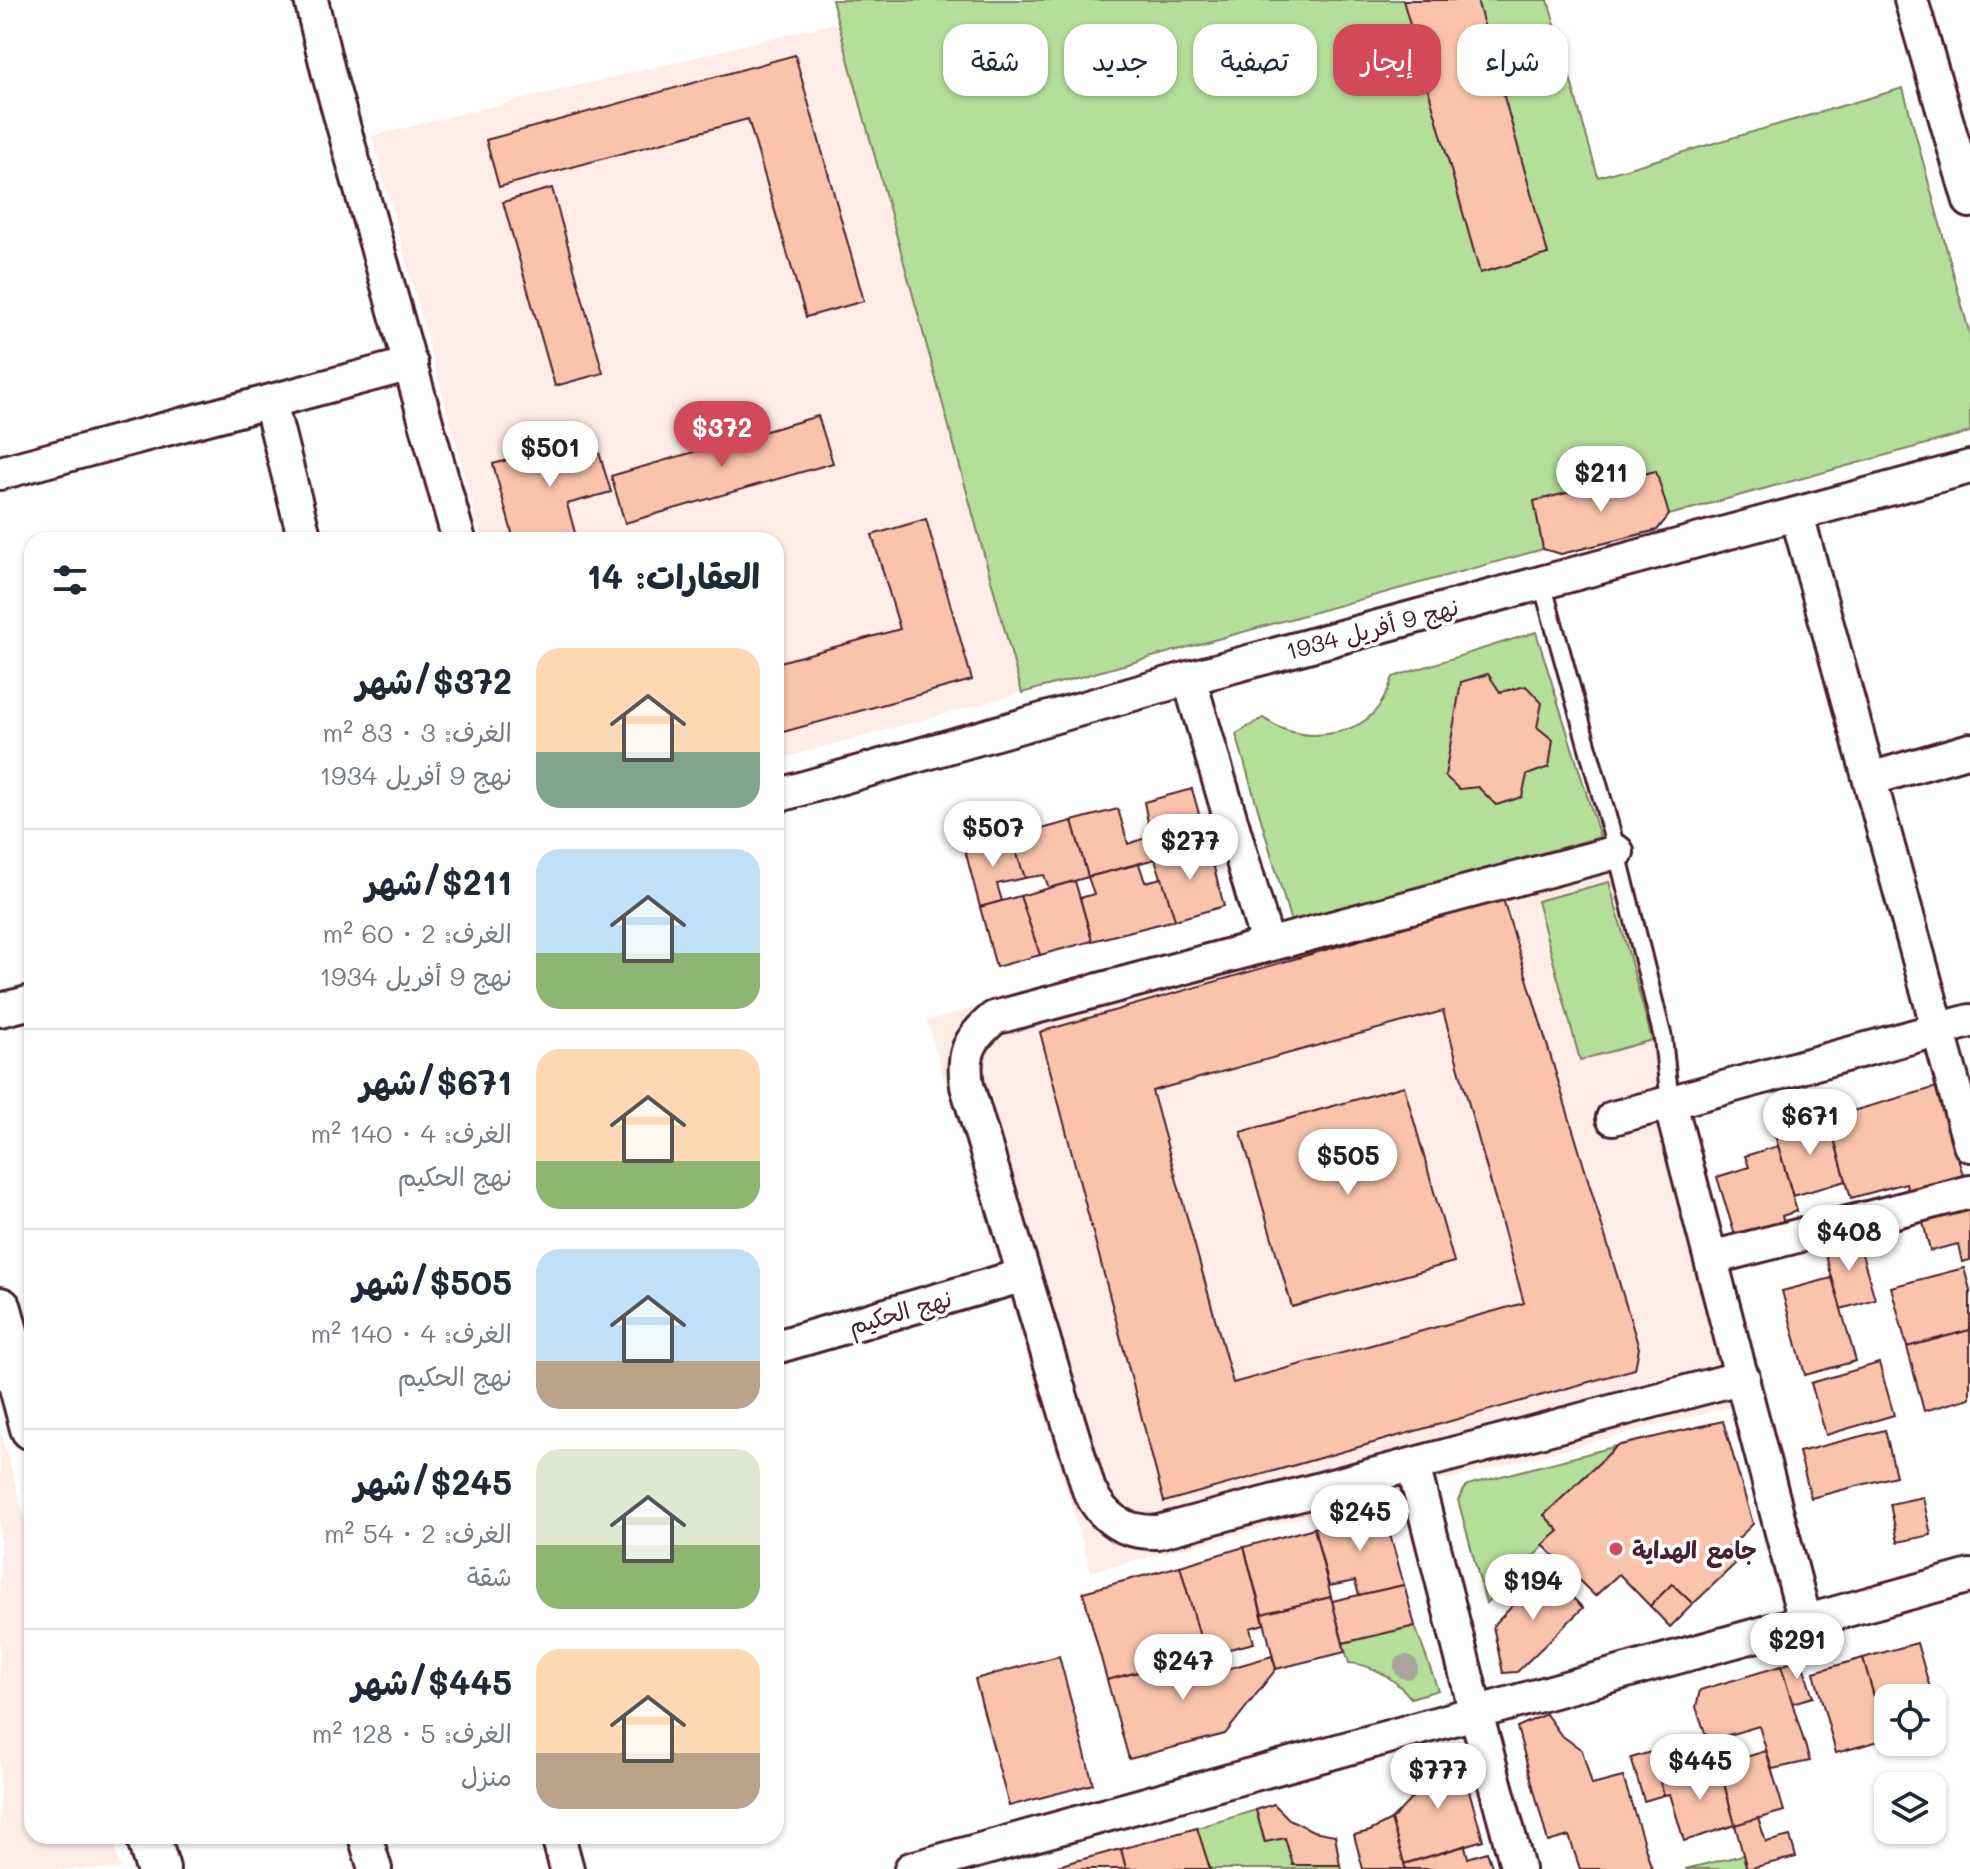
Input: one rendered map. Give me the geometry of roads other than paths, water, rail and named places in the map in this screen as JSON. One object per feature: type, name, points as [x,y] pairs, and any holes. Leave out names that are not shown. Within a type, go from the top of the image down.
[{"type":"street","points":[[311,0],[329,75],[457,532]]},
{"type":"street","points":[[1911,0],[1970,201]]},
{"type":"street","points":[[0,473],[411,364]]},
{"type":"street","points":[[270,402],[303,532]]},
{"type":"street","name":"نهج 9 أفريل 1934","points":[[784,794],[1189,678],[1970,467]]},
{"type":"street","points":[[1797,515],[1970,1145]]},
{"type":"street","points":[[1189,678],[1267,943]]},
{"type":"street","points":[[1870,779],[1970,750]]},
{"type":"street","points":[[1617,852],[1013,1011],[994,1018],[979,1030],[968,1047],[964,1067],[967,1086],[1089,1490],[1097,1506],[1123,1528],[1141,1533],[1158,1532],[1743,1377]]},
{"type":"street","points":[[0,1010],[24,1004]]},
{"type":"street","points":[[1613,1118],[1970,1021]]},
{"type":"street","points":[[1670,1103],[1805,1621]]},
{"type":"street","points":[[1711,1258],[1970,1192]]},
{"type":"street","name":"نهج الحكيم","points":[[784,1345],[1024,1275]]},
{"type":"street","points":[[0,1309],[24,1398]]},
{"type":"street","points":[[1413,1465],[1518,1869]]},
{"type":"street","points":[[911,1869],[1970,1576]]},
{"type":"street","points":[[150,1844],[158,1869]]},
{"type":"street","points":[[367,1844],[375,1869]]},
{"type":"street","points":[[560,1844],[567,1869]]},
{"type":"lane","points":[[1542,583],[1617,852],[1663,1038],[1670,1103]]},
{"type":"place","name":"جامع الهداية","points":[[1616,1549]]}]
